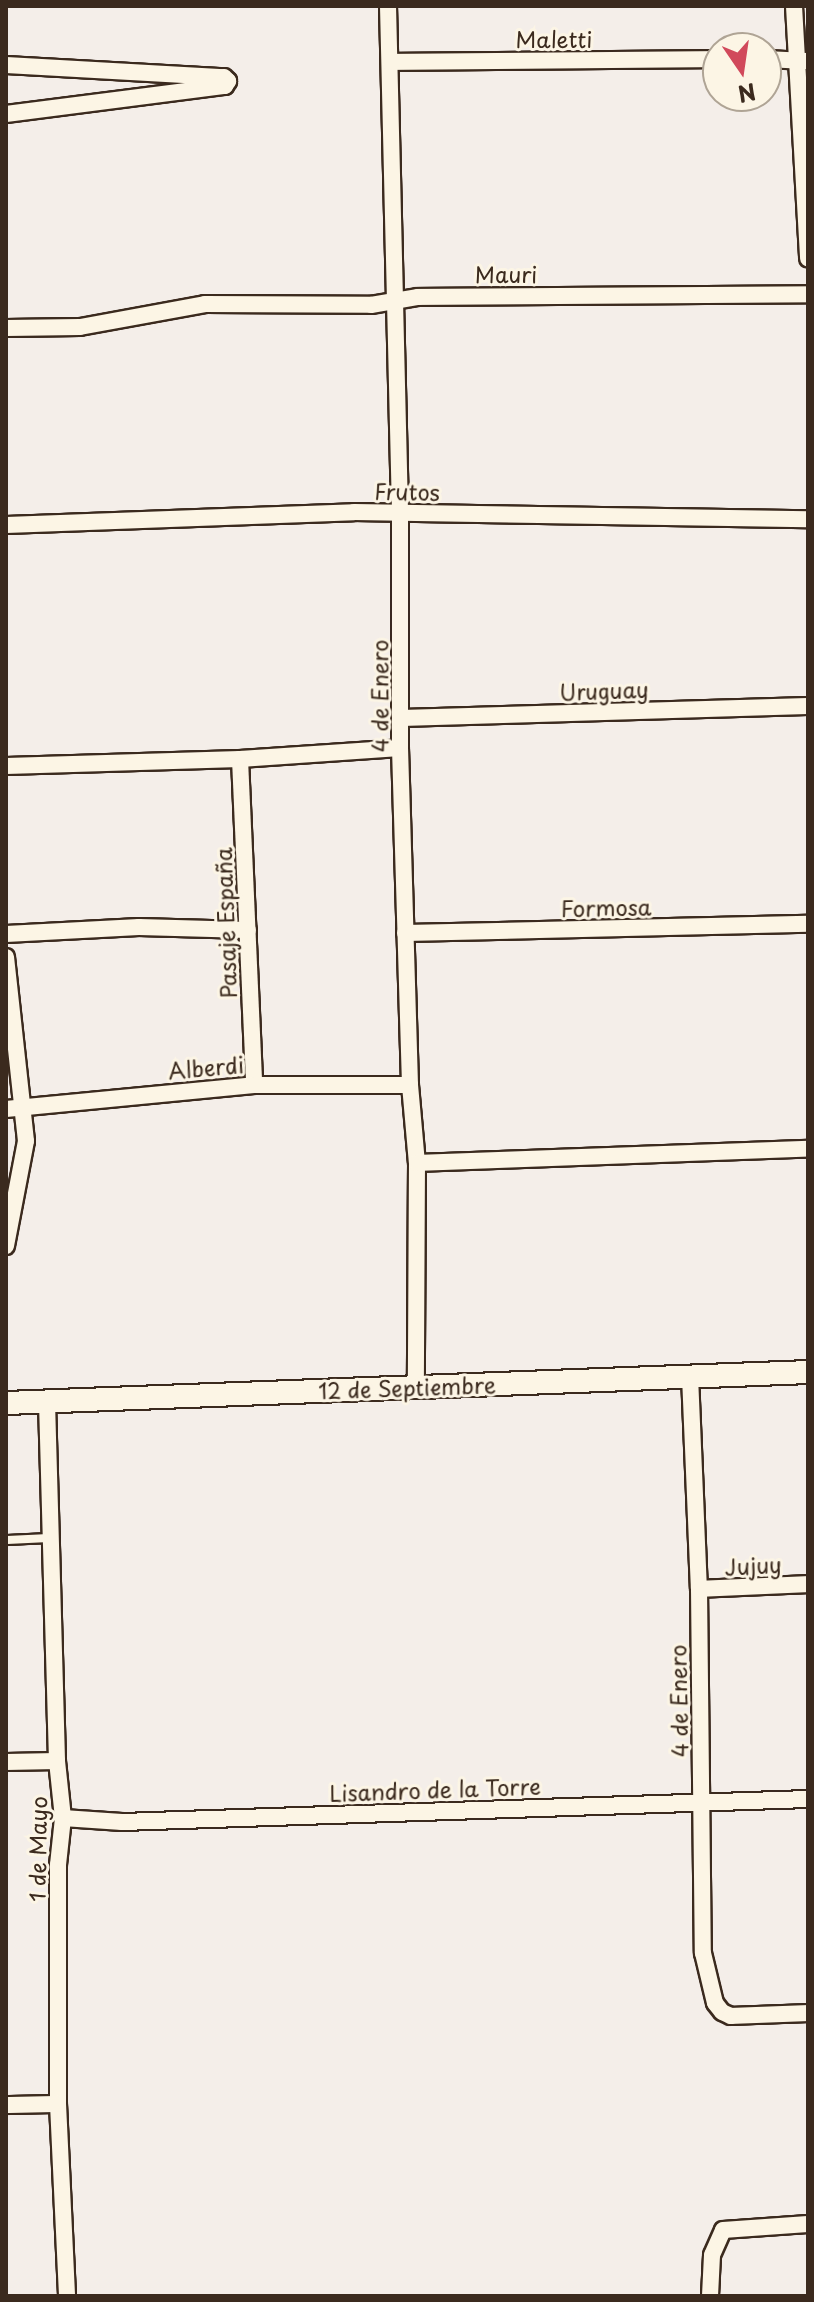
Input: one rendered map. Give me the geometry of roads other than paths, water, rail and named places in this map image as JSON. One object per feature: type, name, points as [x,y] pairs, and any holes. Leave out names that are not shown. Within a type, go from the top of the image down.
[{"type":"street","name":"4 de Enero","points":[[388,6],[400,512],[400,748],[410,1085],[417,1163],[416,1386]]},
{"type":"street","points":[[794,6],[802,61],[808,259]]},
{"type":"street","name":"Maletti","points":[[390,62],[702,59]]},
{"type":"street","points":[[782,60],[802,61]]},
{"type":"street","points":[[6,65],[224,77],[228,81],[225,86],[6,114]]},
{"type":"street","name":"Mauri","points":[[6,328],[80,327],[205,304],[393,302],[418,297],[808,294]]},
{"type":"street","name":"Frutos","points":[[6,525],[400,512],[808,519]]},
{"type":"street","name":"Uruguay","points":[[401,718],[808,706]]},
{"type":"street","points":[[6,766],[240,759],[400,748]]},
{"type":"street","name":"Pasaje España","points":[[240,759],[254,1085]]},
{"type":"street","name":"Formosa","points":[[405,933],[808,924]]},
{"type":"street","points":[[6,934],[139,927],[248,930]]},
{"type":"street","points":[[6,957],[23,1107],[24,1156],[6,1246]]},
{"type":"street","name":"Alberdi","points":[[6,1109],[254,1085],[410,1085]]},
{"type":"street","points":[[417,1163],[808,1149]]},
{"type":"street","name":"12 de Septiembre","points":[[6,1403],[808,1372]]},
{"type":"street","name":"4 de Enero","points":[[690,1376],[699,1589],[703,1953],[715,2003],[731,2016],[808,2013]]},
{"type":"street","name":"1 de Mayo","points":[[47,1402],[57,1761],[63,1818],[58,1865],[58,2104],[67,2296]]},
{"type":"street","name":"Jujuy","points":[[699,1589],[808,1584]]},
{"type":"street","points":[[6,1762],[57,1761]]},
{"type":"street","name":"Lisandro de la Torre","points":[[63,1818],[122,1822],[808,1799]]},
{"type":"street","points":[[6,2105],[58,2104]]},
{"type":"street","points":[[710,2296],[715,2247],[723,2230],[808,2224]]},
{"type":"lane","points":[[6,1540],[51,1538]]}]
